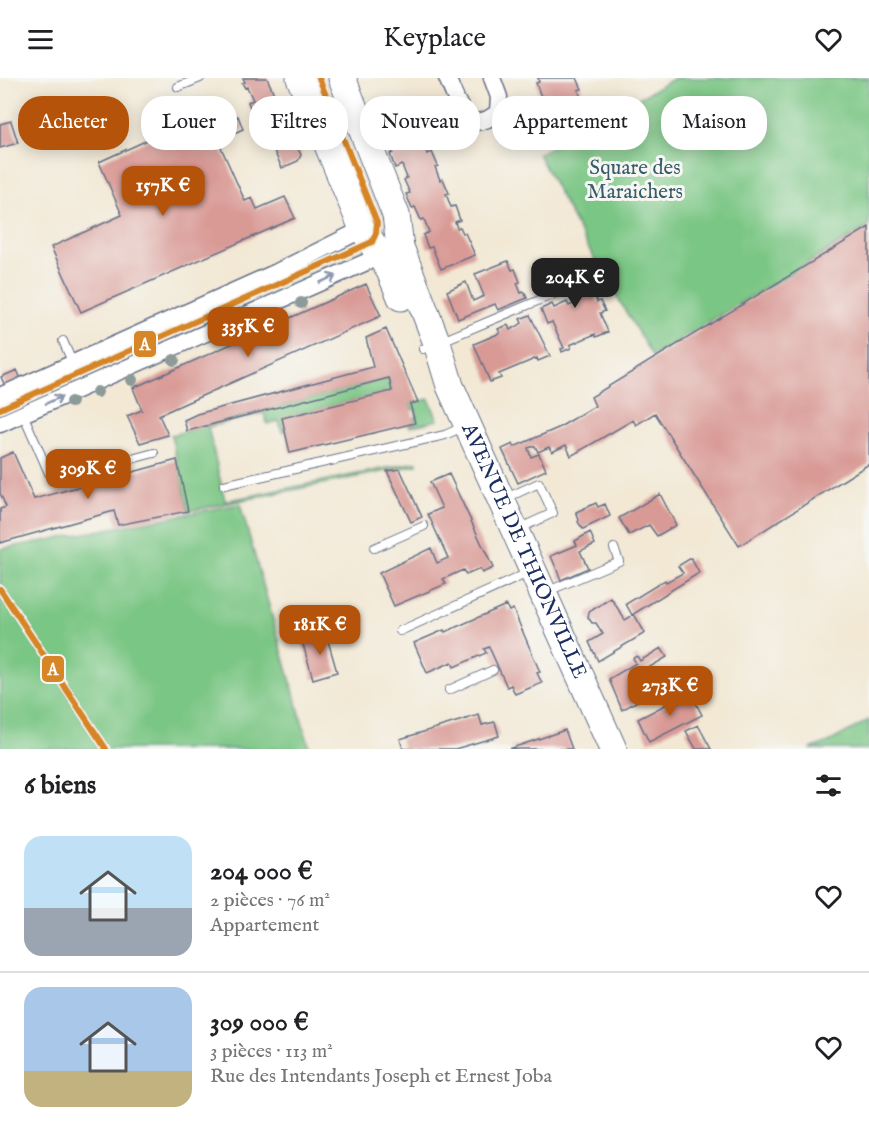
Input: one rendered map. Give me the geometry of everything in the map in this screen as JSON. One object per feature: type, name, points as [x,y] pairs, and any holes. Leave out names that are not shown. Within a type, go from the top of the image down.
[{"type":"main road","name":"AVENUE DE THIONVILLE","points":[[300,78],[381,235]]},
{"type":"main road","name":"AVENUE DE THIONVILLE","points":[[342,78],[390,271],[450,387],[613,749]]},
{"type":"street","points":[[447,78],[463,114],[475,121],[488,120],[498,112],[499,97],[492,78]]},
{"type":"street","points":[[0,396],[277,272],[381,235]]},
{"type":"street","points":[[0,424],[381,235]]},
{"type":"lane","points":[[178,87],[200,78]]},
{"type":"lane","name":"AVENUE DE THIONVILLE","points":[[319,78],[381,235]]},
{"type":"lane","points":[[0,409],[381,235]]},
{"type":"lane","points":[[430,346],[554,294],[550,283]]},
{"type":"lane","points":[[63,341],[73,364]]},
{"type":"lane","points":[[23,414],[52,480],[154,453]]},
{"type":"lane","points":[[224,485],[445,435],[467,425]]},
{"type":"lane","points":[[501,500],[539,483],[553,513],[515,531]]},
{"type":"lane","points":[[374,548],[424,525]]},
{"type":"lane","points":[[400,631],[538,582],[619,561],[614,548]]},
{"type":"lane","points":[[0,589],[106,749]]},
{"type":"lane","points":[[449,690],[493,670]]},
{"type":"green space","name":"Square des Maraichers","points":[[675,78],[869,78],[869,226],[652,356],[594,258],[538,154],[545,150],[649,150],[649,96],[643,96]]},
{"type":"green space","points":[[389,378],[392,391],[283,418],[285,431],[282,432],[279,421],[267,424],[264,413],[208,427],[225,501],[417,462],[417,465],[188,511],[171,435]]},
{"type":"green space","points":[[429,399],[438,420],[410,427],[409,425],[415,423],[414,418],[417,418],[416,410],[411,409],[410,404]]},
{"type":"green space","points":[[240,504],[310,749],[0,749],[0,549]]},
{"type":"green space","points":[[869,720],[869,749],[810,749],[829,742]]},
{"type":"building","points":[[243,78],[267,78],[275,96],[251,96],[242,83],[245,82]]},
{"type":"building","points":[[538,78],[577,78],[582,89],[578,90],[581,96],[541,96],[536,83],[539,82]]},
{"type":"building","points":[[237,116],[243,129],[237,132]]},
{"type":"building","points":[[11,121],[18,143],[0,148],[0,124]]},
{"type":"building","points":[[141,143],[141,150],[222,150],[245,201],[252,198],[257,209],[285,197],[295,218],[81,312],[51,247],[122,215],[99,162]]},
{"type":"building","points":[[273,150],[299,150],[301,155],[298,161],[282,168]]},
{"type":"building","points":[[392,150],[426,150],[427,154],[432,152],[438,166],[435,167],[440,180],[443,179],[449,193],[446,194],[451,207],[455,206],[460,220],[455,222],[457,228],[460,227],[465,233],[475,255],[441,269],[432,247],[428,248],[423,235],[429,232],[424,219],[421,220],[415,207],[412,208],[406,194],[410,193],[404,180],[407,178],[402,165],[395,168],[390,154],[393,153]]},
{"type":"building","points":[[869,227],[869,464],[739,546],[655,413],[636,425],[633,420],[571,456],[566,445],[552,452],[549,447],[538,452],[535,446],[528,448],[531,457],[539,454],[546,470],[518,483],[502,449],[513,444],[514,447],[558,428],[595,406],[591,397]]},
{"type":"building","points":[[508,261],[512,270],[515,269],[521,293],[524,292],[527,298],[498,310],[495,304],[458,319],[447,291],[466,282],[473,301],[484,296],[475,274]]},
{"type":"building","points":[[562,263],[566,272],[580,267],[586,281],[591,279],[596,290],[593,291],[597,302],[600,301],[605,311],[600,313],[608,332],[596,337],[595,334],[570,345],[571,348],[562,352],[561,349],[564,348],[552,322],[547,324],[541,309],[552,304],[554,308],[567,302],[569,306],[575,303],[569,290],[563,292],[561,288],[558,290],[553,278],[556,276],[552,268]]},
{"type":"building","points":[[366,284],[381,316],[159,415],[168,435],[140,443],[127,416],[142,410],[133,388]]},
{"type":"building","points":[[530,315],[550,356],[538,361],[537,358],[499,374],[501,378],[490,382],[474,344],[500,333],[498,329],[508,325],[510,330],[516,327],[522,323],[520,319]]},
{"type":"building","points":[[386,329],[418,402],[410,404],[415,423],[290,453],[282,418],[392,391],[389,378],[187,431],[184,420],[197,414],[373,367],[366,338]]},
{"type":"building","points":[[17,370],[21,379],[5,386],[1,377]]},
{"type":"building","points":[[13,452],[34,499],[177,460],[188,511],[118,525],[114,511],[0,543],[0,509],[6,507],[0,493],[0,458]]},
{"type":"building","points":[[400,469],[422,517],[411,522],[387,471]]},
{"type":"building","points":[[449,474],[493,568],[482,573],[480,569],[466,575],[463,570],[443,579],[446,584],[394,606],[379,573],[431,548],[437,563],[448,558],[428,514],[442,508],[430,482]]},
{"type":"building","points":[[660,494],[676,525],[657,536],[649,525],[629,535],[619,518]]},
{"type":"building","points":[[596,503],[598,507],[605,504],[610,516],[583,529],[578,522],[576,512]]},
{"type":"building","points":[[590,532],[595,544],[580,551],[588,568],[561,580],[551,556],[577,545],[575,541]]},
{"type":"building","points":[[691,558],[699,573],[632,615],[626,604],[665,580],[666,582],[683,573],[678,566]]},
{"type":"building","points":[[611,598],[625,620],[634,614],[645,633],[598,661],[589,642],[603,634],[596,623],[592,623],[588,617],[589,612]]},
{"type":"building","points":[[506,605],[509,611],[513,609],[540,672],[537,673],[542,683],[515,694],[511,685],[507,687],[489,647],[484,649],[486,653],[454,667],[452,662],[427,673],[414,643]]},
{"type":"building","points":[[326,634],[337,672],[313,679],[302,641]]},
{"type":"building","points":[[661,648],[667,657],[636,675],[638,679],[635,680],[643,698],[622,710],[609,679],[636,663],[633,658],[637,656],[640,661]]},
{"type":"building","points":[[687,670],[691,676],[678,683],[675,678]]},
{"type":"building","points":[[690,692],[702,715],[649,742],[638,719]]},
{"type":"building","points":[[479,715],[482,725],[495,722],[499,736],[455,749],[403,749],[400,739]]},
{"type":"building","points":[[698,725],[711,749],[696,749],[686,731]]},
{"type":"building","points":[[565,730],[572,749],[509,749]]},
{"type":"transit line","name":"A","points":[[319,78],[377,223],[372,242]]},
{"type":"transit line","name":"A","points":[[0,409],[372,242]]},
{"type":"transit line","name":"A","points":[[0,589],[106,749]]}]
